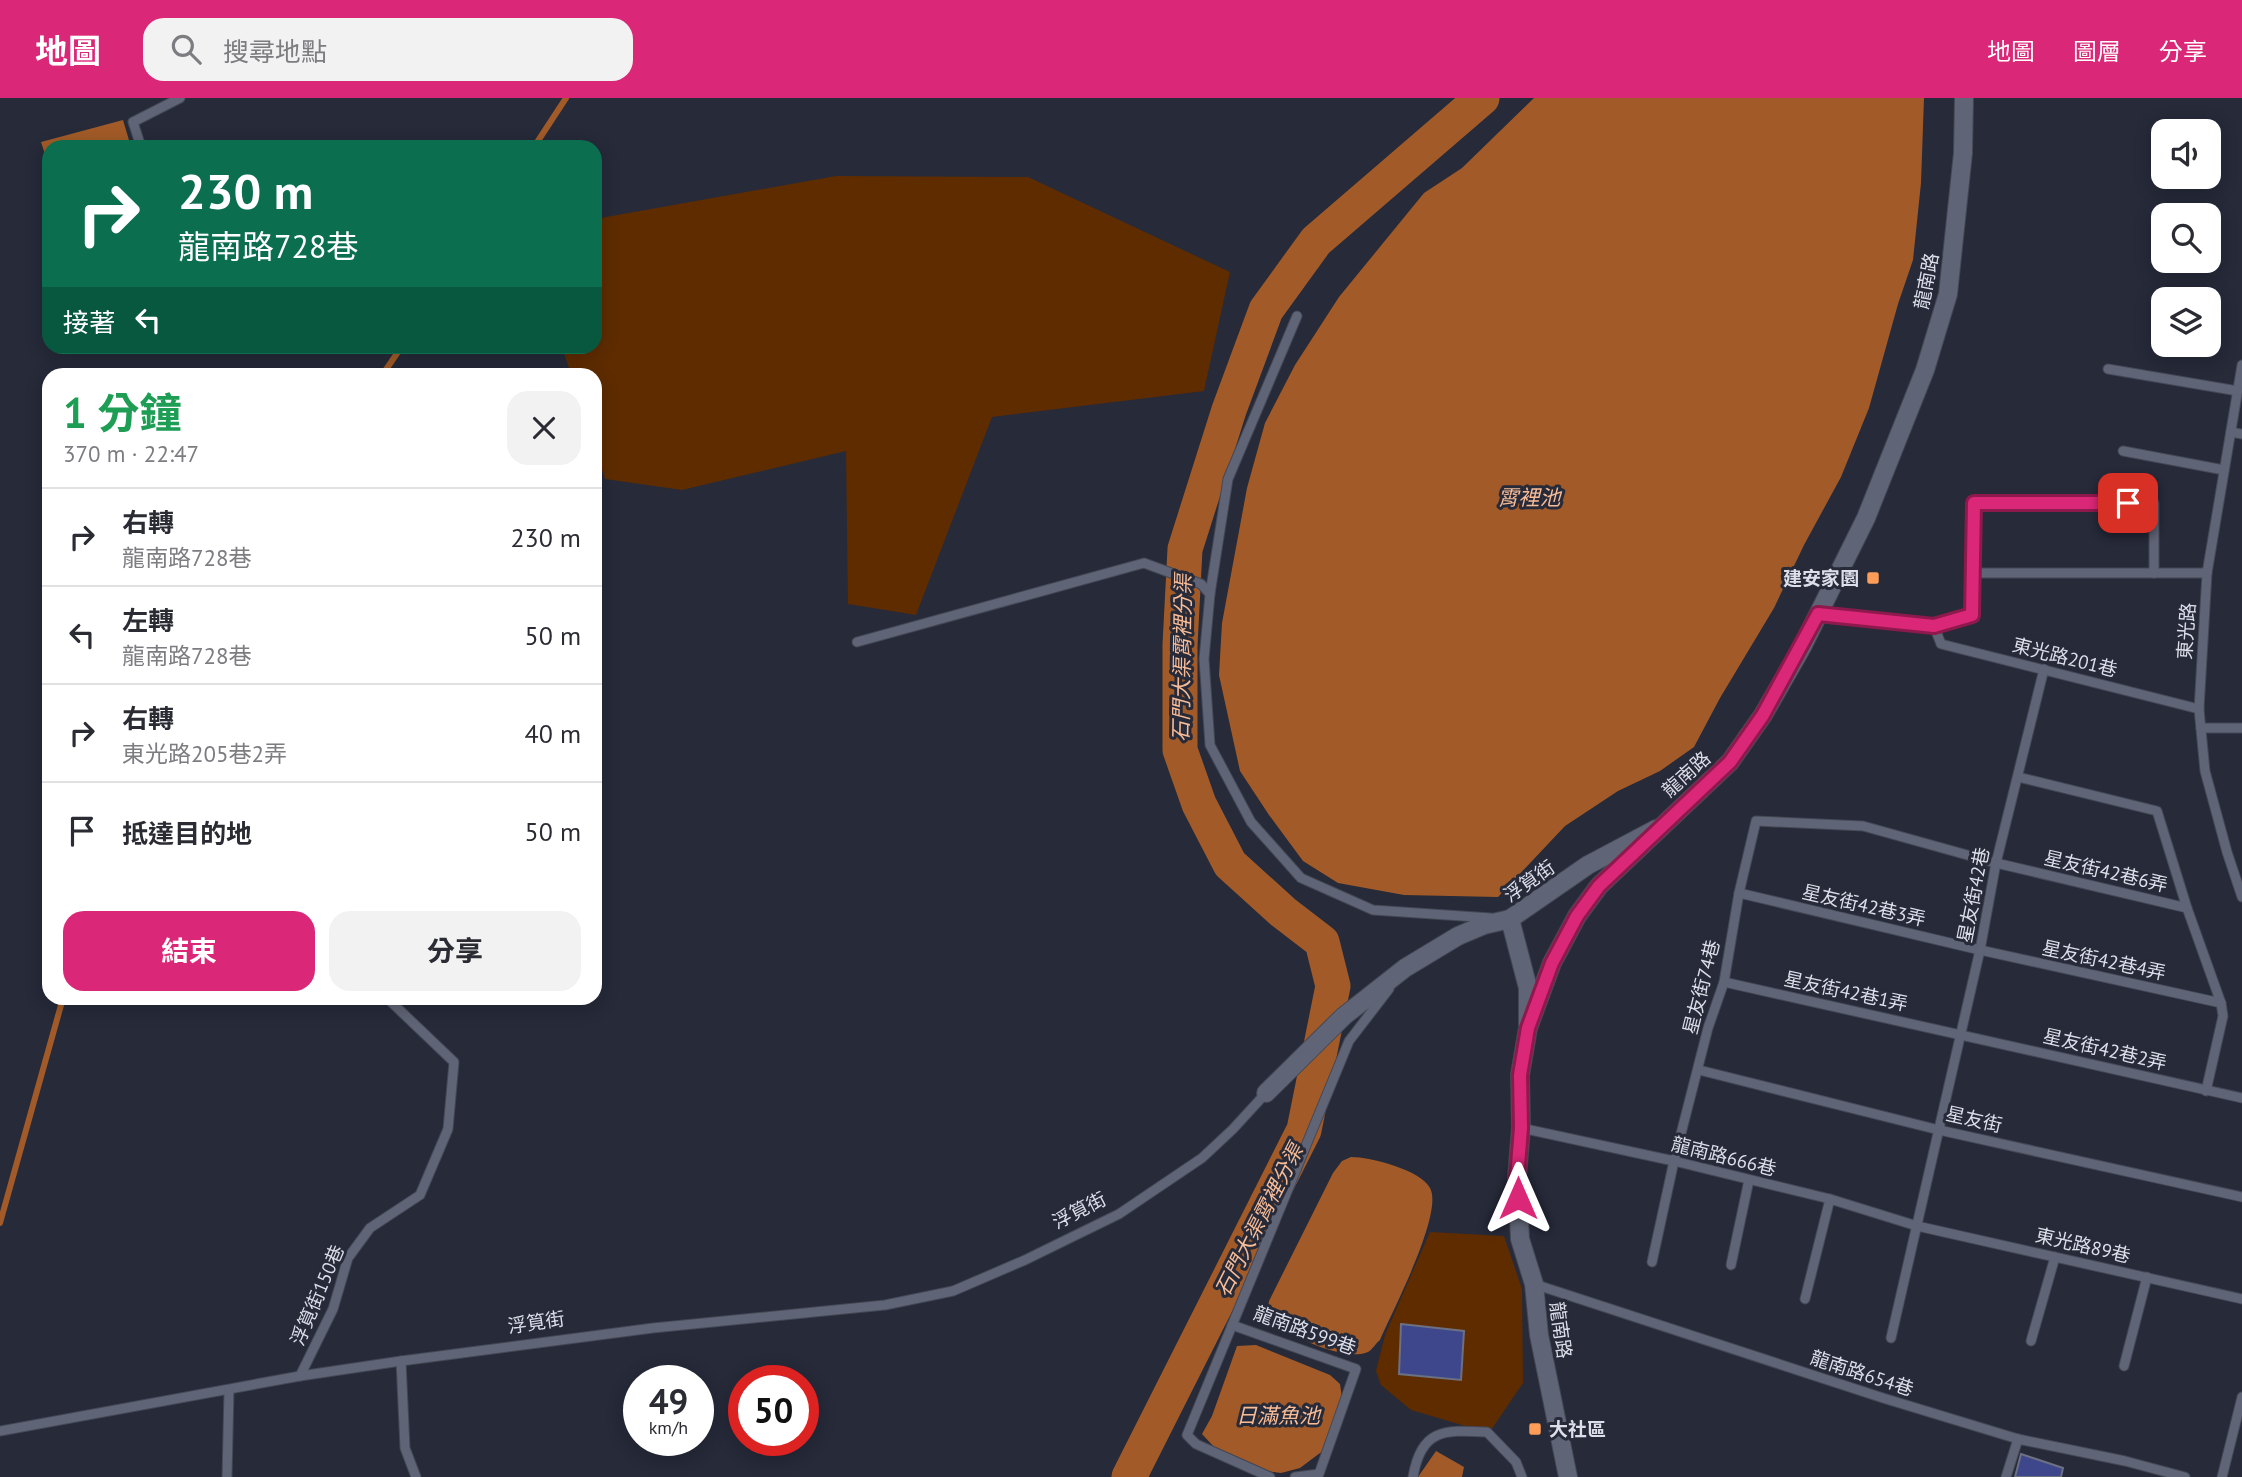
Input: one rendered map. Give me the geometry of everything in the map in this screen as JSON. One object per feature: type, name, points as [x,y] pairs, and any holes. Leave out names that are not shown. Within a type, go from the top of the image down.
[{"type":"main road","name":"龍南路","points":[[1568,1477],[1539,1335],[1534,1284],[1520,1239],[1517,1178],[1521,1128],[1520,1075],[1528,1028],[1552,963],[1577,916],[1599,886],[1730,762],[1763,715],[1866,518],[1925,370],[1948,294],[1963,153],[1965,98]]},
{"type":"main road","name":"浮筧街","points":[[1266,1093],[1344,1016],[1405,968],[1458,936],[1484,925],[1510,919],[1588,865],[1660,827]]},
{"type":"main road","points":[[1510,919],[1528,988],[1528,1028]]},
{"type":"lane","points":[[139,140],[133,122],[180,98]]},
{"type":"lane","points":[[1297,316],[1228,479],[1210,594],[1204,659],[1210,745],[1251,822],[1301,878],[1373,910],[1510,919]]},
{"type":"lane","name":"東光路","points":[[2242,365],[2207,573],[2199,709],[2205,771],[2242,897]]},
{"type":"lane","points":[[2108,369],[2238,391]]},
{"type":"lane","points":[[2231,432],[2242,434]]},
{"type":"lane","points":[[2123,452],[2224,470]]},
{"type":"lane","points":[[1818,614],[1934,626],[1972,615],[1974,503],[2154,503],[2154,573]]},
{"type":"lane","points":[[857,642],[1144,563],[1201,584],[1210,594]]},
{"type":"lane","points":[[1973,573],[2207,573]]},
{"type":"lane","name":"東光路201巷","points":[[1934,626],[1941,644],[2199,709]]},
{"type":"lane","name":"星友街42巷","points":[[1891,1338],[1980,950],[1996,863],[2044,669]]},
{"type":"lane","points":[[2201,728],[2242,729]]},
{"type":"lane","points":[[2018,777],[2157,811],[2187,908]]},
{"type":"lane","name":"星友街42巷6弄","points":[[1756,821],[1863,826],[1996,863],[2187,908],[2221,1003],[2223,1016],[2206,1091]]},
{"type":"lane","name":"星友街74巷","points":[[1652,1262],[1674,1161],[1708,1028],[1724,982],[1739,893],[1756,821]]},
{"type":"lane","name":"星友街42巷3弄","points":[[1739,893],[1980,950]]},
{"type":"lane","name":"星友街42巷4弄","points":[[1980,950],[2221,1003]]},
{"type":"lane","name":"龍南路599巷","points":[[1270,1477],[1196,1444],[1187,1435],[1349,1041],[1405,968]]},
{"type":"lane","name":"星友街42巷1弄","points":[[1724,982],[1961,1034]]},
{"type":"lane","name":"浮筧街150巷","points":[[300,1376],[333,1309],[348,1258],[370,1228],[420,1195],[448,1129],[454,1062],[394,1005]]},
{"type":"lane","name":"星友街42巷2弄","points":[[1961,1034],[2242,1098]]},
{"type":"lane","name":"星友街","points":[[1699,1070],[1939,1129],[2242,1197]]},
{"type":"lane","name":"浮筧街","points":[[0,1431],[300,1376],[401,1361],[653,1328],[885,1305],[953,1291],[1026,1260],[1119,1214],[1202,1157],[1233,1129],[1266,1093]]},
{"type":"lane","name":"龍南路666巷","points":[[1521,1128],[1674,1161],[1830,1199],[1917,1226]]},
{"type":"lane","points":[[1731,1265],[1749,1180]]},
{"type":"lane","points":[[1805,1300],[1830,1199]]},
{"type":"lane","name":"東光路89巷","points":[[1917,1226],[2242,1299]]},
{"type":"lane","points":[[2031,1341],[2054,1257]]},
{"type":"lane","points":[[2124,1366],[2147,1278]]},
{"type":"lane","name":"龍南路654巷","points":[[1534,1284],[1883,1398],[2018,1439],[2126,1461],[2185,1477]]},
{"type":"lane","name":"龍南路599巷","points":[[1232,1325],[1356,1369],[1320,1474],[1294,1477]]},
{"type":"lane","points":[[401,1361],[405,1448],[416,1477]]},
{"type":"lane","points":[[227,1477],[229,1390]]},
{"type":"lane","points":[[2222,1477],[2242,1397]]},
{"type":"lane","points":[[1413,1477],[1416,1462],[1429,1438],[1443,1432],[1459,1431],[1487,1432],[1516,1462],[1522,1477]]},
{"type":"lane","points":[[2006,1477],[2018,1439]]},
{"type":"shaded area","points":[[836,176],[1028,177],[1230,272],[1204,391],[992,417],[916,615],[848,604],[846,451],[682,490],[605,479],[602,470],[602,368],[569,368],[564,354],[602,354],[602,218]]},
{"type":"shaded area","points":[[1430,1232],[1504,1236],[1522,1289],[1523,1383],[1489,1433],[1411,1410],[1381,1385],[1376,1371],[1385,1335]]},
{"type":"water","name":"霄裡池","points":[[1534,98],[1924,98],[1921,183],[1913,260],[1869,408],[1841,477],[1774,608],[1694,747],[1660,771],[1618,791],[1565,826],[1498,897],[1404,895],[1338,883],[1303,861],[1240,771],[1219,675],[1222,623],[1247,488],[1265,423],[1295,365],[1339,297],[1424,193],[1462,168]]},
{"type":"water","points":[[123,120],[129,140],[48,140]]},
{"type":"water","points":[[1351,1157],[1370,1159],[1406,1170],[1425,1182],[1430,1188],[1432,1201],[1430,1218],[1415,1263],[1380,1340],[1368,1352],[1357,1354],[1329,1350],[1314,1344],[1285,1330],[1267,1314],[1269,1301],[1333,1173],[1342,1161]]},
{"type":"water","name":"日滿魚池","points":[[1256,1345],[1330,1375],[1340,1384],[1342,1398],[1324,1450],[1300,1468],[1281,1473],[1266,1471],[1215,1448],[1202,1434],[1212,1416],[1237,1346]]},
{"type":"water","points":[[1436,1451],[1464,1467],[1462,1477],[1418,1477]]},
{"type":"building","points":[[1401,1324],[1464,1331],[1461,1380],[1399,1374]]},
{"type":"building","points":[[2021,1454],[2063,1468],[2061,1477],[2015,1477]]},
{"type":"waterway","points":[[539,140],[566,98]]},
{"type":"waterway","name":"石門大渠霄裡分渠","points":[[1129,1477],[1304,1130],[1333,986],[1322,942],[1283,912],[1230,864],[1199,804],[1180,750],[1180,645],[1185,549],[1229,410],[1266,310],[1316,241],[1482,98]]},
{"type":"waterway","points":[[387,368],[397,354]]},
{"type":"waterway","points":[[0,1223],[61,1005]]},
{"type":"place","name":"建安家園","points":[[1873,578]]},
{"type":"place","name":"大社區","points":[[1535,1429]]},
{"type":"route","points":[[1518,1198],[1520,1075],[1528,1028],[1552,963],[1577,916],[1599,886],[1730,762],[1763,715],[1818,614],[1934,626],[1972,615],[1974,503],[2128,503]]}]
